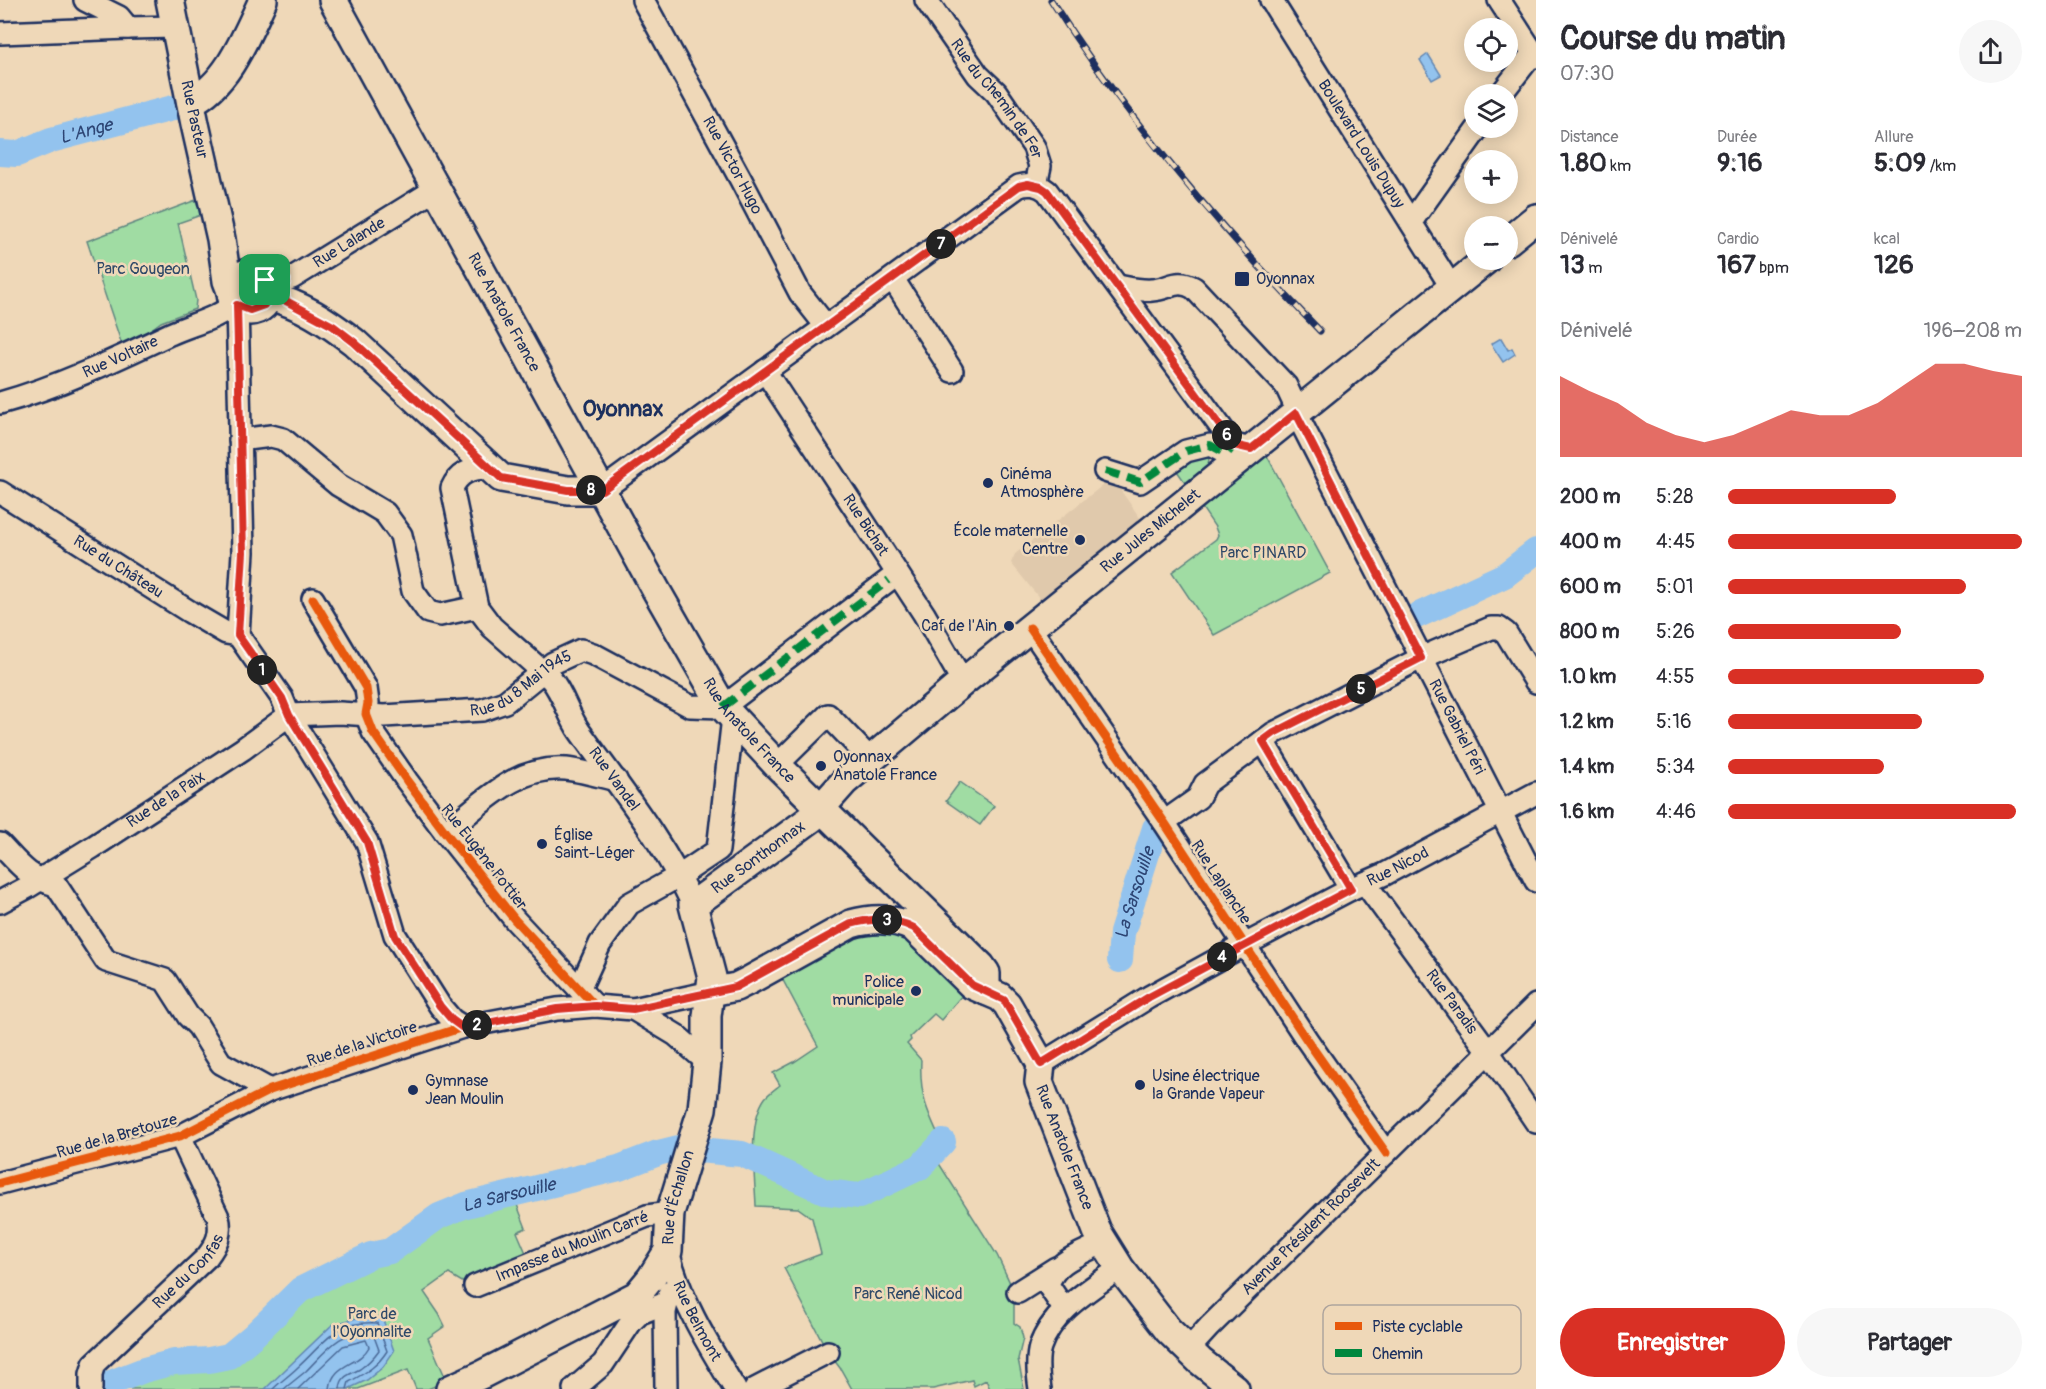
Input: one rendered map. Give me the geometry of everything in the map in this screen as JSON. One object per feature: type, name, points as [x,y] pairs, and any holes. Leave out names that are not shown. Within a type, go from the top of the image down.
[{"type":"main road","name":"Rue Pasteur","points":[[170,0],[221,239],[227,281],[235,301]]},
{"type":"main road","points":[[191,102],[202,97],[230,65],[263,0]]},
{"type":"main road","name":"Rue Anatole France","points":[[333,0],[656,590],[728,712],[777,765],[981,966],[986,973],[986,991],[1000,997],[1007,1004],[1041,1064],[1039,1082],[1097,1231],[1120,1268],[1168,1330],[1235,1389]]},
{"type":"main road","points":[[1518,233],[1536,218]]},
{"type":"main road","points":[[221,239],[276,288],[354,342],[501,478],[568,490],[602,490]]},
{"type":"main road","name":"Rue Jules Michelet","points":[[821,808],[844,782],[1243,447],[1296,413],[1474,270]]},
{"type":"main road","points":[[235,301],[245,310],[255,310],[264,305],[276,288]]},
{"type":"main road","name":"Rue Sonthonnax","points":[[693,905],[812,818],[821,808]]},
{"type":"main road","name":"Rue Vandel","points":[[693,905],[711,970],[711,992]]},
{"type":"main road","points":[[711,992],[736,987],[851,924],[868,920],[903,922],[914,928],[967,980],[986,991]]},
{"type":"main road","name":"Rue d'Échallon","points":[[450,1389],[637,1295],[651,1278],[668,1251],[670,1213],[704,1100],[707,1016],[711,992]]},
{"type":"street","points":[[85,0],[119,17],[128,28]]},
{"type":"street","name":"Rue Victor Hugo","points":[[643,0],[800,293],[826,326]]},
{"type":"street","name":"Rue du Chemin de Fer","points":[[926,0],[978,75],[996,92],[1034,147],[1040,166],[1036,185],[1047,191],[1243,447]]},
{"type":"street","name":"Boulevard Louis Dupuy","points":[[1271,0],[1452,288]]},
{"type":"street","points":[[1499,0],[1533,47],[1509,84]]},
{"type":"street","points":[[0,33],[176,27]]},
{"type":"street","points":[[1411,222],[1471,138]]},
{"type":"street","points":[[602,490],[1019,186],[1036,185]]},
{"type":"street","name":"Rue Lalande","points":[[276,288],[436,189]]},
{"type":"street","points":[[893,279],[952,370]]},
{"type":"street","name":"Rue Gabriel Péri","points":[[1118,286],[1154,290],[1179,283],[1194,288],[1286,386],[1296,413],[1536,881]]},
{"type":"street","points":[[235,301],[243,552],[238,635],[295,715],[367,842],[395,936],[440,1006],[452,1020],[463,1028]]},
{"type":"street","name":"Rue Voltaire","points":[[0,403],[21,397],[141,349],[226,311],[235,301]]},
{"type":"street","name":"Rue Bichat","points":[[765,371],[918,605],[963,682]]},
{"type":"street","points":[[240,440],[271,436],[283,439],[338,485],[385,513],[400,535],[413,591],[428,612],[434,615],[445,615],[477,607],[452,488],[456,479],[468,470],[488,468]]},
{"type":"street","points":[[1105,471],[1140,482],[1186,451],[1210,446],[1227,454],[1243,447]]},
{"type":"street","name":"Rue du Château","points":[[0,492],[190,612],[226,633],[238,635]]},
{"type":"street","points":[[580,988],[600,944],[629,904],[679,876],[718,850],[728,712],[889,580]]},
{"type":"street","points":[[313,599],[366,688],[366,714]]},
{"type":"street","name":"Rue Vandel","points":[[477,607],[483,618],[543,671],[558,688],[579,730],[616,780],[679,876],[693,905]]},
{"type":"street","name":"Rue Laplanche","points":[[1030,628],[1164,822],[1306,1040],[1386,1153]]},
{"type":"street","points":[[1164,822],[1198,798],[1205,784],[1274,733],[1421,658],[1491,628],[1499,628],[1506,633],[1536,682]]},
{"type":"street","name":"Rue du 8 Mai 1945","points":[[295,715],[340,713],[384,716],[482,710],[505,702],[553,663],[581,650],[593,654],[690,706],[728,712]]},
{"type":"street","name":"Rue Eugène Pottier","points":[[366,714],[373,732],[445,832],[514,920],[595,1006]]},
{"type":"street","name":"Rue de la Paix","points":[[0,902],[39,880],[295,715]]},
{"type":"street","points":[[777,765],[828,715],[871,760]]},
{"type":"street","name":"Rue Paradis","points":[[1263,741],[1358,886],[1488,1051],[1536,1122]]},
{"type":"street","points":[[445,832],[512,780],[540,770],[565,769],[616,780]]},
{"type":"street","name":"Rue Nicod","points":[[1041,1064],[1149,997],[1536,793]]},
{"type":"street","points":[[0,844],[30,874],[39,880],[56,885],[106,961],[165,980],[221,1063],[270,1090]]},
{"type":"street","name":"Rue de la Victoire","points":[[270,1090],[463,1028],[557,1009],[595,1006],[633,1009],[711,992]]},
{"type":"street","name":"Avenue Président Roosevelt","points":[[1188,1350],[1217,1318],[1536,1005]]},
{"type":"street","name":"Rue de la Victoire","points":[[633,1009],[676,1035],[707,1062]]},
{"type":"street","name":"Rue de la Bretouze","points":[[0,1183],[180,1136],[270,1090]]},
{"type":"street","name":"Rue du Confas","points":[[91,1381],[94,1364],[100,1357],[215,1247],[220,1226],[218,1216],[180,1136]]},
{"type":"street","name":"Impasse du Moulin Carré","points":[[475,1286],[648,1216],[670,1213]]},
{"type":"street","points":[[1018,1292],[1059,1266],[1104,1242]]},
{"type":"street","name":"Rue Belmont","points":[[668,1251],[678,1283],[735,1389]]},
{"type":"street","points":[[1059,1266],[1052,1273],[1048,1285],[1064,1309]]},
{"type":"street","points":[[1040,1389],[1038,1370],[1040,1347],[1064,1309],[1120,1268]]},
{"type":"street","points":[[666,1389],[666,1303],[678,1283]]},
{"type":"street","points":[[574,1389],[603,1364],[631,1322],[640,1313],[666,1303]]},
{"type":"street","points":[[755,1389],[828,1352]]},
{"type":"shaded area","name":"École maternelle Centre","points":[[1112,478],[1145,525],[1049,602],[1040,599],[1011,563],[1015,554]]},
{"type":"green space","name":"Parc Gougeon","points":[[196,200],[201,215],[178,223],[196,300],[195,309],[161,322],[123,348],[87,241]]},
{"type":"green space","points":[[1210,451],[1207,474],[1189,488],[1175,468]]},
{"type":"green space","name":"Parc PINARD","points":[[1265,452],[1330,573],[1214,635],[1172,572],[1216,539],[1218,535],[1200,505]]},
{"type":"green space","points":[[960,782],[994,806],[980,825],[946,801]]},
{"type":"green space","name":"Parc René Nicod","points":[[902,932],[914,947],[963,994],[941,1020],[934,1014],[910,1037],[911,1040],[907,1044],[921,1060],[923,1096],[945,1149],[938,1162],[997,1255],[1011,1285],[1022,1300],[1014,1304],[1014,1323],[1020,1327],[1023,1338],[1018,1359],[1024,1389],[990,1389],[986,1380],[974,1386],[972,1380],[933,1389],[852,1389],[828,1352],[784,1268],[821,1254],[812,1218],[798,1208],[756,1206],[754,1135],[759,1109],[765,1098],[780,1085],[773,1073],[818,1046],[777,969],[845,933]]},
{"type":"green space","name":"Parc de l'Oyonnalite","points":[[514,1197],[526,1228],[517,1232],[529,1260],[465,1285],[449,1274],[424,1292],[445,1326],[428,1338],[447,1381],[428,1389],[416,1389],[408,1370],[358,1389],[128,1389],[158,1367],[196,1368],[237,1359],[255,1350],[285,1313],[303,1297],[372,1260],[390,1255],[439,1220],[494,1200]]},
{"type":"water","points":[[1428,54],[1441,75],[1432,80],[1420,60]]},
{"type":"water","points":[[1501,338],[1508,350],[1512,348],[1515,354],[1503,362],[1491,344]]},
{"type":"water","points":[[360,1317],[382,1317],[394,1351],[383,1367],[367,1380],[348,1389],[265,1389],[332,1325]]},
{"type":"waterway","name":"L'Ange","points":[[0,153],[17,154],[51,140],[173,108]]},
{"type":"waterway","name":"La Sarsouille","points":[[1412,618],[1505,575],[1536,551]]},
{"type":"waterway","name":"La Sarsouille","points":[[1120,960],[1122,933],[1155,828]]},
{"type":"waterway","name":"La Sarsouille","points":[[95,1389],[144,1370],[174,1362],[209,1360],[229,1356],[300,1290],[371,1255],[390,1251],[439,1216],[466,1205],[619,1168],[678,1148],[742,1154],[826,1192],[859,1196],[920,1167],[943,1142]]},
{"type":"railway","points":[[1051,0],[1143,131],[1211,213],[1320,331]]},
{"type":"marked path","points":[[1105,471],[1140,482],[1186,451],[1210,445],[1227,454],[1234,445]]},
{"type":"marked path","points":[[723,707],[889,580]]},
{"type":"cycle path","points":[[602,490],[1019,186],[1027,185],[1034,185],[1047,191],[1234,445],[1251,449]]},
{"type":"cycle path","points":[[313,599],[366,688],[368,703],[366,714],[373,732],[445,832],[515,920],[595,1006]]},
{"type":"cycle path","points":[[1030,628],[1164,822],[1307,1040],[1386,1153]]},
{"type":"cycle path","points":[[0,1183],[180,1136],[270,1090],[463,1027],[557,1009],[595,1006],[633,1009],[711,992]]},
{"type":"place","name":"Oyonnax","points":[[1242,279]]},
{"type":"place","name":"Cinéma Atmosphère","points":[[988,483]]},
{"type":"place","name":"École maternelle Centre","points":[[1080,540]]},
{"type":"place","name":"Caf de l'Ain","points":[[1009,626]]},
{"type":"place","name":"Oyonnax Anatole France","points":[[821,766]]},
{"type":"place","name":"Église Saint-Léger","points":[[542,844]]},
{"type":"place","name":"Police municipale","points":[[916,991]]},
{"type":"place","name":"Usine électrique la Grande Vapeur","points":[[1140,1085]]},
{"type":"place","name":"Gymnase Jean Moulin","points":[[413,1090]]},
{"type":"district","name":"Oyonnax","points":[[623,409]]},
{"type":"route","points":[[1028,184],[1041,187],[1047,191],[1070,221],[1234,445],[1251,449],[1296,413],[1421,658],[1274,733],[1263,741],[1351,889],[1149,997],[1041,1064],[1004,1000],[972,985],[914,928],[903,922],[885,920],[860,921],[839,929],[736,987],[633,1009],[595,1006],[557,1009],[463,1028],[452,1020],[440,1006],[395,936],[367,842],[289,715],[282,698],[238,635],[243,552],[237,305],[245,310],[255,310],[264,305],[269,292],[265,280],[262,277],[274,284],[286,280],[284,290],[286,301],[333,326],[354,342],[501,478],[568,490],[602,490],[1019,186],[1028,184]]}]
